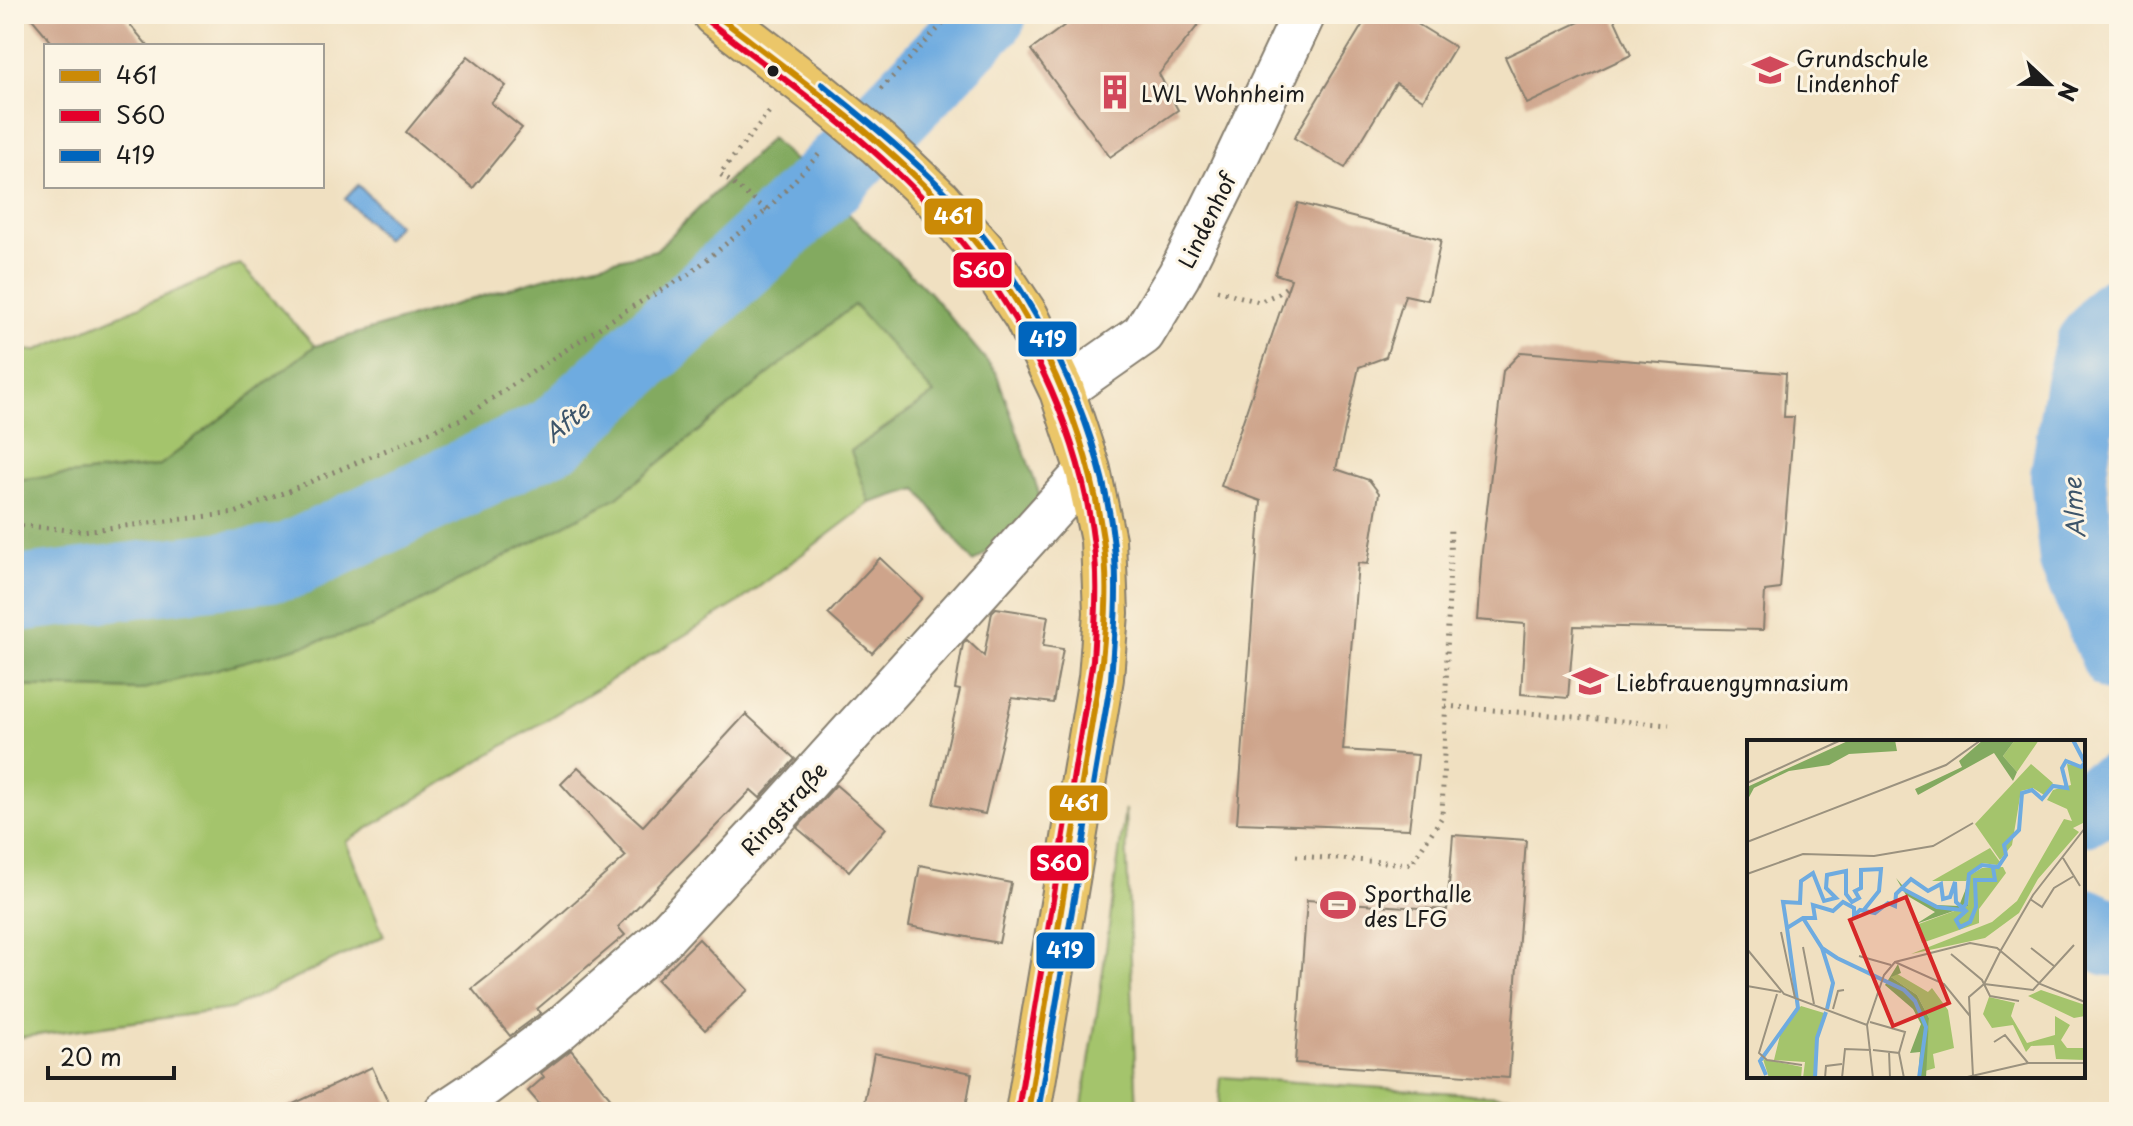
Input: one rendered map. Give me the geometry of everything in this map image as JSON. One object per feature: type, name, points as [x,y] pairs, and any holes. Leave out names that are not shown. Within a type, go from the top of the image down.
[{"type":"main road","points":[[715,14],[796,97],[879,144],[939,201],[982,250],[1026,316],[1062,391],[1088,470],[1103,540],[1106,613],[1101,678],[1028,1112]]},
{"type":"street","name":"Lindenhof","points":[[1062,391],[1143,334],[1179,275],[1304,14]]},
{"type":"street","name":"Ringstraße","points":[[445,1112],[561,1028],[660,941],[1088,470]]},
{"type":"path","points":[[876,95],[952,14]]},
{"type":"path","points":[[767,210],[720,174],[796,97]]},
{"type":"path","points":[[14,525],[82,531],[235,513],[461,419],[628,309],[688,275],[767,210],[833,141]]},
{"type":"path","points":[[1179,275],[1259,302],[1290,284]]},
{"type":"path","points":[[1296,856],[1411,864],[1442,817],[1451,526]]},
{"type":"path","points":[[1445,706],[1669,725]]},
{"type":"green space","points":[[771,138],[930,293],[996,372],[1045,510],[973,562],[917,489],[870,503],[851,451],[934,394],[854,305],[616,498],[372,627],[140,690],[14,686],[14,480],[159,466],[315,346],[560,273],[656,250]]},
{"type":"green space","points":[[240,264],[315,346],[159,466],[14,480],[14,349],[35,351]]},
{"type":"green space","points":[[854,304],[934,394],[851,451],[870,503],[739,602],[346,842],[384,936],[231,1009],[14,1038],[14,686],[140,690],[616,498]]},
{"type":"green space","points":[[1125,809],[1137,1112],[1081,1112],[1099,1000]]},
{"type":"green space","points":[[1221,1077],[1590,1102],[1591,1112],[1218,1112]]},
{"type":"water","points":[[358,185],[398,225],[385,239],[345,199]]},
{"type":"building","points":[[28,14],[121,14],[146,44],[53,44]]},
{"type":"building","name":"LWL Wohnheim","points":[[1080,14],[1207,14],[1159,74],[1178,110],[1110,157],[1031,50]]},
{"type":"building","points":[[1369,14],[1401,14],[1455,47],[1423,100],[1396,83],[1345,168],[1294,138]]},
{"type":"building","points":[[1596,14],[1612,14],[1631,55],[1527,104],[1505,57]]},
{"type":"building","points":[[468,56],[506,86],[491,103],[522,128],[473,188],[406,132]]},
{"type":"building","points":[[1298,203],[1441,240],[1428,300],[1405,295],[1386,357],[1359,367],[1336,469],[1369,480],[1379,493],[1368,564],[1358,563],[1343,750],[1418,755],[1409,829],[1237,823],[1261,501],[1221,486],[1291,279],[1275,274]]},
{"type":"building","points":[[1521,352],[1786,373],[1784,417],[1794,417],[1780,589],[1765,591],[1763,630],[1574,626],[1568,698],[1521,694],[1525,624],[1477,620],[1503,371]]},
{"type":"building","points":[[880,558],[922,598],[872,653],[828,614]]},
{"type":"building","points":[[996,608],[1048,616],[1043,646],[1063,649],[1053,703],[1012,698],[985,814],[934,804],[960,690],[955,689],[963,644],[967,640],[984,656],[992,612]]},
{"type":"building","points":[[746,714],[795,759],[760,798],[751,790],[618,927],[625,935],[537,1009],[541,1013],[510,1036],[472,989],[626,856],[561,784],[578,767],[643,826]]},
{"type":"building","points":[[836,785],[886,828],[849,871],[797,828]]},
{"type":"building","name":"Sporthalle des LFG","points":[[1453,835],[1526,840],[1509,1078],[1295,1063],[1307,900],[1447,910]]},
{"type":"building","points":[[920,865],[1011,883],[999,943],[909,926]]},
{"type":"building","points":[[699,939],[748,990],[705,1030],[657,980]]},
{"type":"building","points":[[571,1050],[622,1112],[546,1112],[528,1091],[544,1077],[541,1073]]},
{"type":"building","points":[[874,1053],[972,1073],[965,1112],[862,1112]]},
{"type":"building","points":[[372,1067],[393,1112],[276,1112]]},
{"type":"waterway","name":"Afte","points":[[14,591],[25,593],[286,562],[556,434],[822,187],[989,14]]},
{"type":"waterway","name":"Alme","points":[[2119,314],[2093,346],[2082,389],[2068,476],[2077,560],[2119,656]]},
{"type":"waterway","name":"Alme","points":[[2085,807],[2119,790]]},
{"type":"waterway","name":"Alme","points":[[2085,926],[2110,938],[2119,938]]},
{"type":"transit line","name":"461","points":[[715,14],[887,150],[939,200],[970,236],[999,274],[1047,357],[1082,446],[1105,554],[1105,631],[1028,1112]]},
{"type":"transit line","name":"S60","points":[[709,22],[826,111],[881,158],[933,209],[964,245],[993,284],[1042,370],[1077,462],[1095,556],[1093,660],[1018,1110]]},
{"type":"transit line","name":"419","points":[[822,84],[886,137],[946,193],[1008,271],[1036,315],[1060,362],[1097,459],[1108,508],[1116,588],[1111,679],[1038,1112]]},
{"type":"place","name":"Grundschule Lindenhof","points":[[1770,70]]},
{"type":"place","name":"LWL Wohnheim","points":[[1115,92]]},
{"type":"place","name":"Liebfrauengymnasium","points":[[1590,681]]},
{"type":"place","name":"Sporthalle des LFG","points":[[1338,905]]}]
